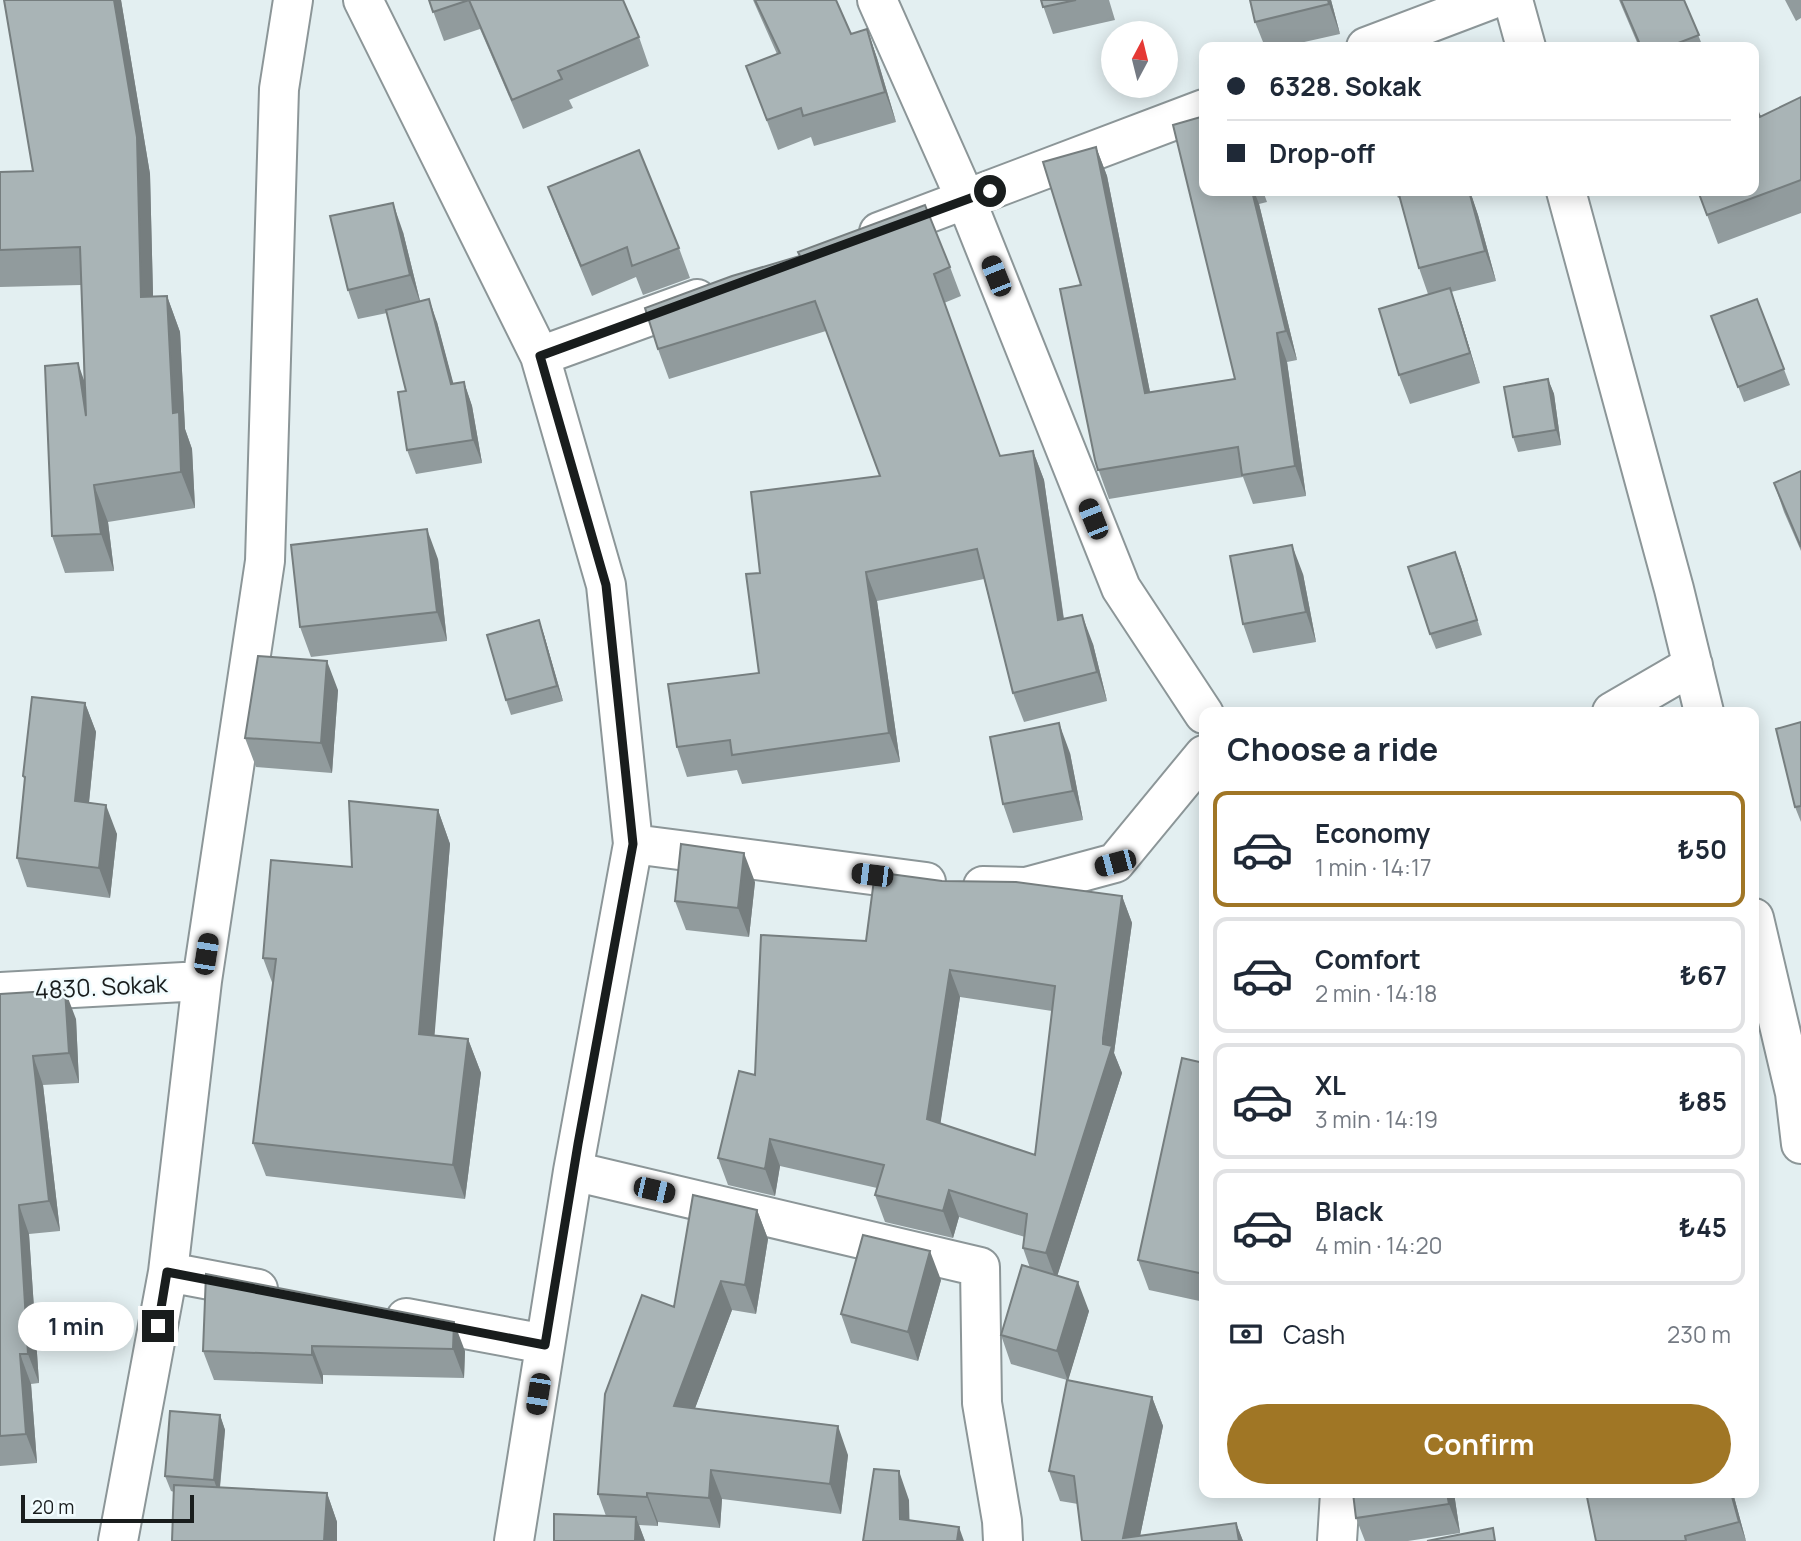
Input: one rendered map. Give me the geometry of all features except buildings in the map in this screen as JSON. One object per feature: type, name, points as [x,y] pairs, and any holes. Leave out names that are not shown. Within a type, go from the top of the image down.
[{"type":"street","points":[[118,1541],[167,1272],[202,981],[265,561],[279,89],[293,0]]},
{"type":"street","points":[[363,0],[540,356],[606,585],[633,844],[573,1171],[514,1541]]},
{"type":"street","points":[[877,0],[966,200],[1121,589],[1199,707]]},
{"type":"street","points":[[1379,42],[1490,0]]},
{"type":"street","points":[[1513,0],[1525,42]]},
{"type":"street","points":[[850,243],[1199,111]]},
{"type":"street","points":[[1567,196],[1671,575],[1703,707]]},
{"type":"street","points":[[540,356],[733,285]]},
{"type":"street","points":[[1621,707],[1693,666]]},
{"type":"street","points":[[633,844],[952,886],[1026,887],[1115,863],[1199,761]]},
{"type":"street","points":[[1759,939],[1795,1093],[1801,1144]]},
{"type":"street","name":"4830. Sokak","points":[[0,992],[202,981]]},
{"type":"street","points":[[573,1171],[980,1267],[982,1403],[1003,1541]]},
{"type":"street","points":[[167,1272],[289,1295]]},
{"type":"street","points":[[370,1311],[545,1345]]},
{"type":"street","points":[[1337,1541],[1340,1498]]},
{"type":"route","points":[[158,1326],[167,1272],[545,1345],[578,1144],[633,844],[606,585],[540,356],[990,191]]}]
